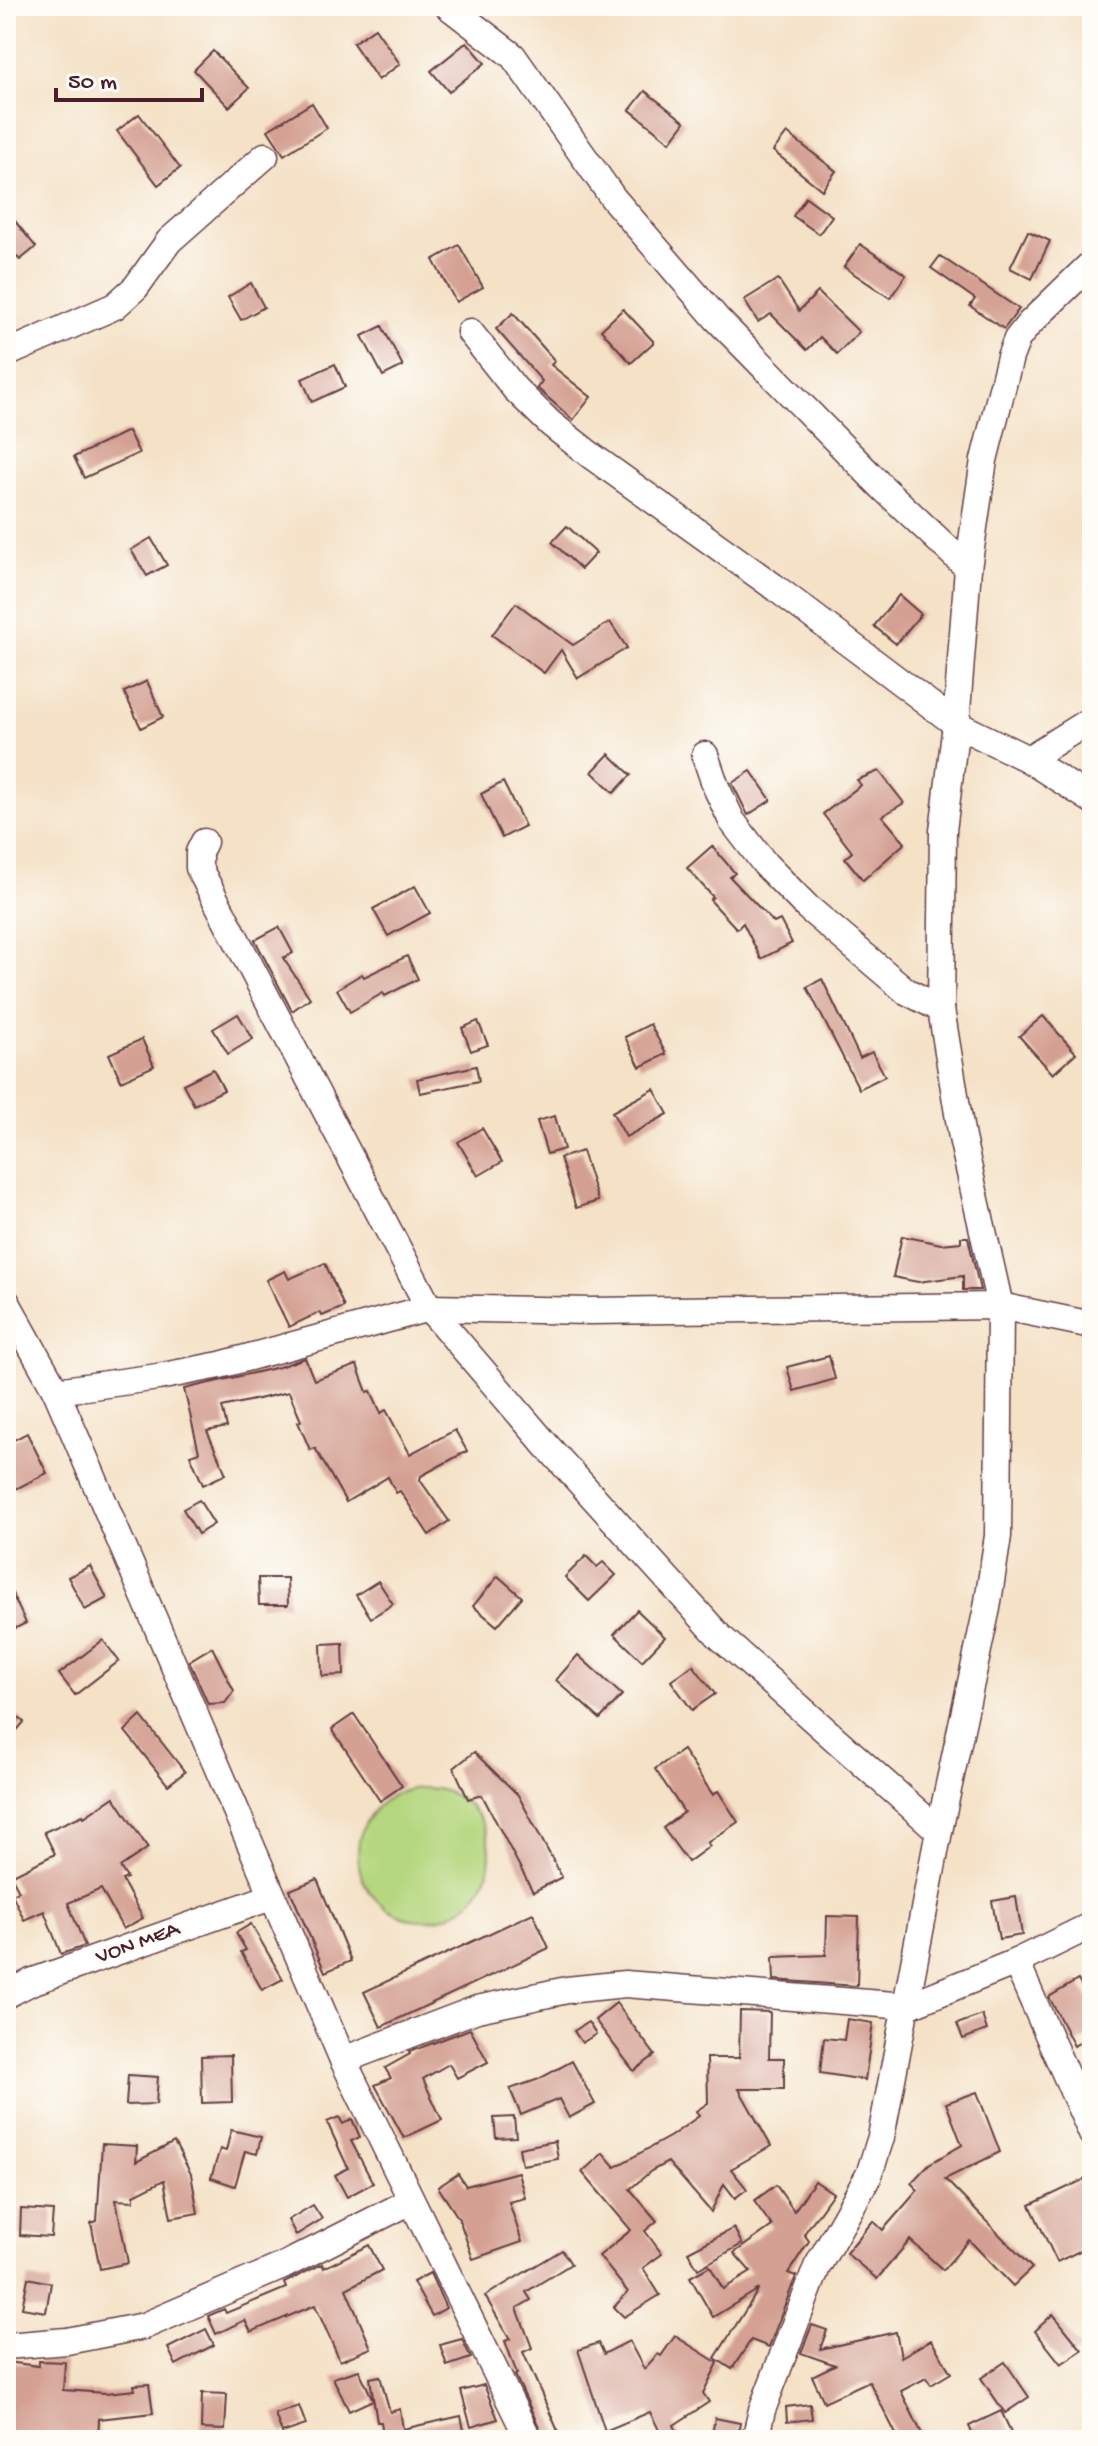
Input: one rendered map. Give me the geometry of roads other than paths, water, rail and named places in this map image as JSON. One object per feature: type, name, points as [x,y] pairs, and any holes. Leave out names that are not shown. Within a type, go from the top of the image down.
[{"type":"street","points":[[448,6],[513,56],[613,198],[717,319],[882,487],[968,568]]},
{"type":"street","points":[[6,354],[115,306],[127,297],[169,241],[265,156]]},
{"type":"street","points":[[755,2440],[762,2410],[817,2267],[869,2175],[881,2137],[939,1831],[987,1608],[998,1536],[1000,1306],[962,1138],[941,1009],[943,831],[956,724],[968,568],[984,460],[1010,357],[1017,339],[1029,324],[1092,263]]},
{"type":"street","points":[[470,332],[515,389],[572,441],[773,586],[956,724],[1028,759],[1092,800]]},
{"type":"street","points":[[1028,759],[1092,719]]},
{"type":"street","points":[[705,755],[732,821],[765,864],[807,907],[906,991],[941,1009]]},
{"type":"street","points":[[204,842],[199,852],[199,868],[429,1308],[547,1446],[719,1636],[939,1831]]},
{"type":"street","points":[[6,1301],[56,1391],[343,2060],[529,2440]]},
{"type":"street","points":[[56,1391],[220,1365],[429,1308],[605,1311],[1000,1306],[1092,1325]]},
{"type":"street","name":"VON MEA","points":[[6,1995],[31,1982],[271,1897]]},
{"type":"street","points":[[343,2060],[477,2009],[567,1990],[625,1984],[907,2006],[1016,1962],[1092,1925]]},
{"type":"street","points":[[1016,1962],[1092,2134]]},
{"type":"street","points":[[6,2346],[67,2341],[144,2326],[283,2266],[411,2201]]}]
